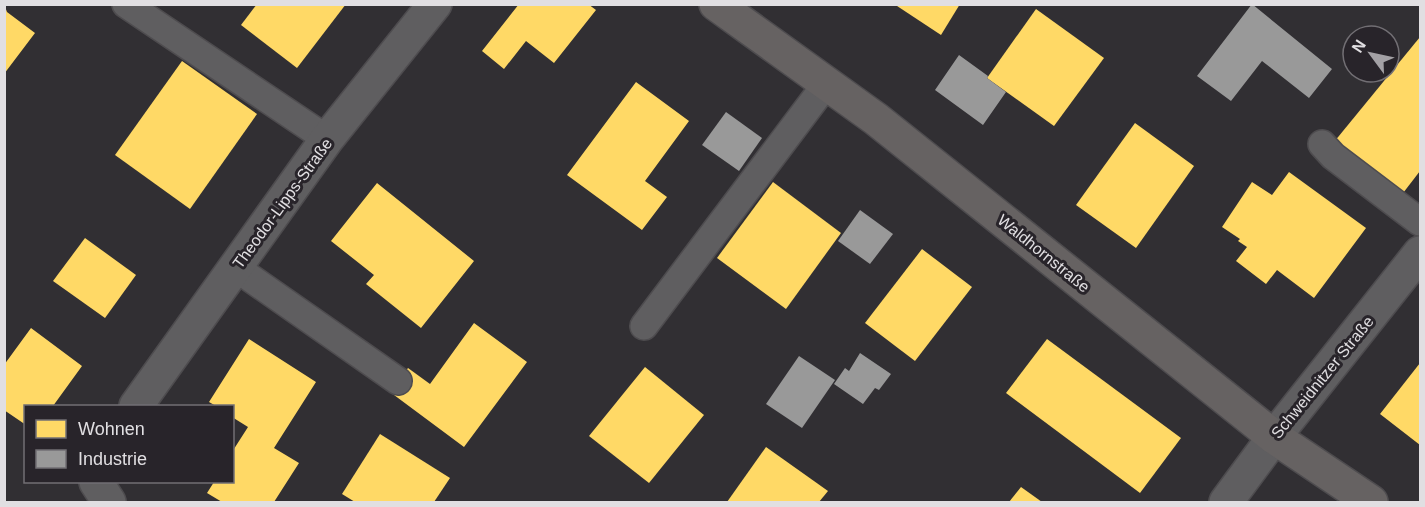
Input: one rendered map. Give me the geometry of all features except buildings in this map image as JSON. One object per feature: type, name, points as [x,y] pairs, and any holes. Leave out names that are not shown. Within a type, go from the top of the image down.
[{"type":"street","name":"Theodor-Lipps-Straße","points":[[137,405],[327,139],[435,4]]},
{"type":"street","name":"Waldhornstraße","points":[[716,4],[876,119],[1274,437],[1371,502]]},
{"type":"street","name":"Schweidnitzer Straße","points":[[1226,502],[1274,437],[1420,253]]},
{"type":"street","points":[[97,483],[109,502]]},
{"type":"lane","points":[[126,4],[327,139]]},
{"type":"lane","points":[[644,326],[827,83]]},
{"type":"lane","points":[[1322,144],[1334,156],[1420,222]]},
{"type":"lane","points":[[236,268],[398,381]]}]
